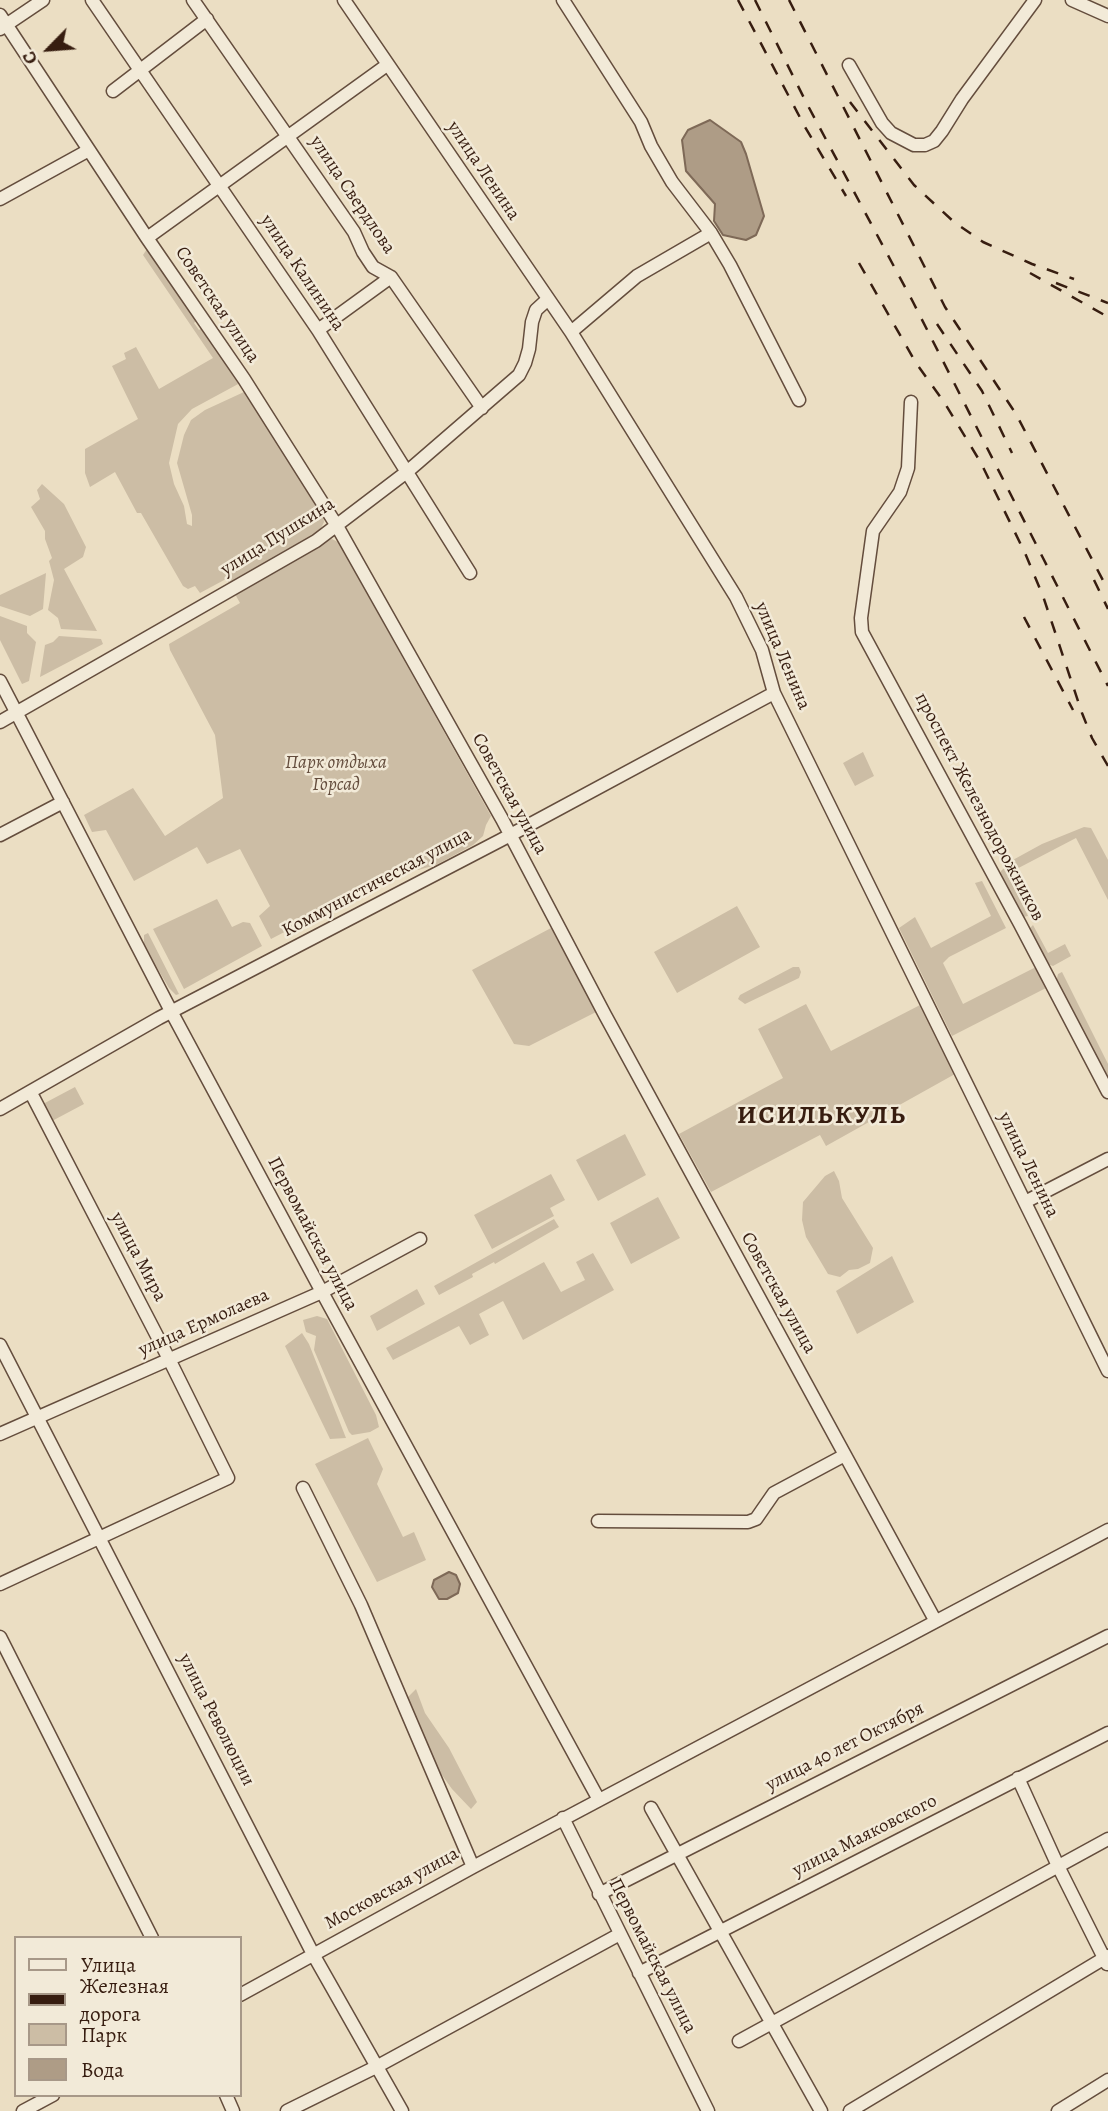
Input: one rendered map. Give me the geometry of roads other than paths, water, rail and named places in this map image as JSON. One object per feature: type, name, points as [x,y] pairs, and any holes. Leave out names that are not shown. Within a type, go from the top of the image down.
[{"type":"street","points":[[2,23],[43,0]]},
{"type":"street","name":"улица Калинина","points":[[92,0],[318,330],[470,573]]},
{"type":"street","name":"улица Свердлова","points":[[193,0],[354,232],[373,267],[391,277],[482,408]]},
{"type":"street","name":"улица Ленина","points":[[344,0],[571,332],[736,597],[762,650],[774,693],[1025,1202],[1104,1350],[1108,1371]]},
{"type":"street","points":[[563,0],[641,122],[651,146],[672,182],[711,233],[730,265],[799,400]]},
{"type":"street","points":[[849,65],[882,123],[891,133],[914,145],[925,145],[934,141],[942,131],[962,99],[1035,0]]},
{"type":"street","points":[[1072,0],[1108,16]]},
{"type":"street","points":[[113,91],[207,19]]},
{"type":"street","name":"Советская улица","points":[[2,23],[244,379],[337,526],[510,835],[935,1620]]},
{"type":"street","points":[[147,237],[387,65]]},
{"type":"street","points":[[0,199],[89,149]]},
{"type":"street","points":[[571,332],[637,276],[711,233]]},
{"type":"street","points":[[318,330],[391,277]]},
{"type":"street","name":"улица Пушкина","points":[[0,722],[272,567],[337,526],[408,471],[519,375],[526,363],[536,310],[548,299]]},
{"type":"street","name":"проспект Железнодорожников","points":[[911,402],[908,468],[900,492],[873,531],[861,618],[862,632],[1108,1092]]},
{"type":"street","name":"Первомайская улица","points":[[0,681],[172,1013],[599,1800]]},
{"type":"street","name":"Коммунистическая улица","points":[[0,1109],[172,1013],[774,693]]},
{"type":"street","points":[[0,835],[63,802]]},
{"type":"street","name":"улица Мира","points":[[30,1093],[228,1478],[100,1537]]},
{"type":"street","points":[[1025,1202],[1108,1159]]},
{"type":"street","name":"улица Ермолаева","points":[[0,1434],[322,1292],[421,1239]]},
{"type":"street","name":"улица Революции","points":[[0,1345],[313,1954],[402,2111]]},
{"type":"street","points":[[598,1521],[748,1522],[756,1519],[774,1493],[845,1455]]},
{"type":"street","points":[[303,1488],[360,1605],[472,1867]]},
{"type":"street","name":"Московская улица","points":[[242,1994],[563,1818],[1108,1530]]},
{"type":"street","points":[[0,1584],[100,1537]]},
{"type":"street","name":"улица 40 лет Октября","points":[[599,1894],[1108,1636]]},
{"type":"street","points":[[0,1637],[151,1936]]},
{"type":"street","name":"улица Маяковского","points":[[639,1973],[1108,1733]]},
{"type":"street","points":[[850,2111],[1107,1960],[1058,1866],[1018,1779]]},
{"type":"street","points":[[651,1808],[821,2111]]},
{"type":"street","name":"Первомайская улица","points":[[563,1818],[708,2111]]},
{"type":"street","points":[[739,2041],[1108,1839]]},
{"type":"street","points":[[287,2111],[376,2067],[620,1934]]},
{"type":"street","points":[[1058,2111],[1108,2080]]},
{"type":"street","points":[[23,2111],[49,2097]]},
{"type":"water","points":[[710,120],[741,142],[746,154],[764,216],[756,235],[746,240],[723,235],[714,221],[715,204],[686,171],[682,140],[688,130]]},
{"type":"water","points":[[449,1572],[456,1575],[460,1584],[458,1593],[447,1599],[439,1599],[432,1587],[434,1580]]},
{"type":"railway","points":[[738,0],[805,127],[846,196]]},
{"type":"railway","points":[[755,0],[807,104],[913,302],[1108,686]]},
{"type":"railway","points":[[789,0],[945,307],[1016,414],[1108,590]]},
{"type":"railway","points":[[850,102],[914,185],[954,222],[983,242],[1074,279]]},
{"type":"railway","points":[[859,263],[916,363],[944,402],[981,463],[1025,553],[1043,596],[1082,713],[1108,766]]},
{"type":"railway","points":[[1030,273],[1108,317]]},
{"type":"railway","points":[[1056,283],[1108,303]]},
{"type":"railway","points":[[937,324],[982,391],[1012,453]]},
{"type":"railway","points":[[1094,580],[1108,609]]},
{"type":"railway","points":[[1024,617],[1073,710]]},
{"type":"district","name":"ИСИЛЬКУЛЬ","points":[[822,1117]]},
{"type":"park label","name":"Парк отдыха Горсад","points":[[336,774]]}]
